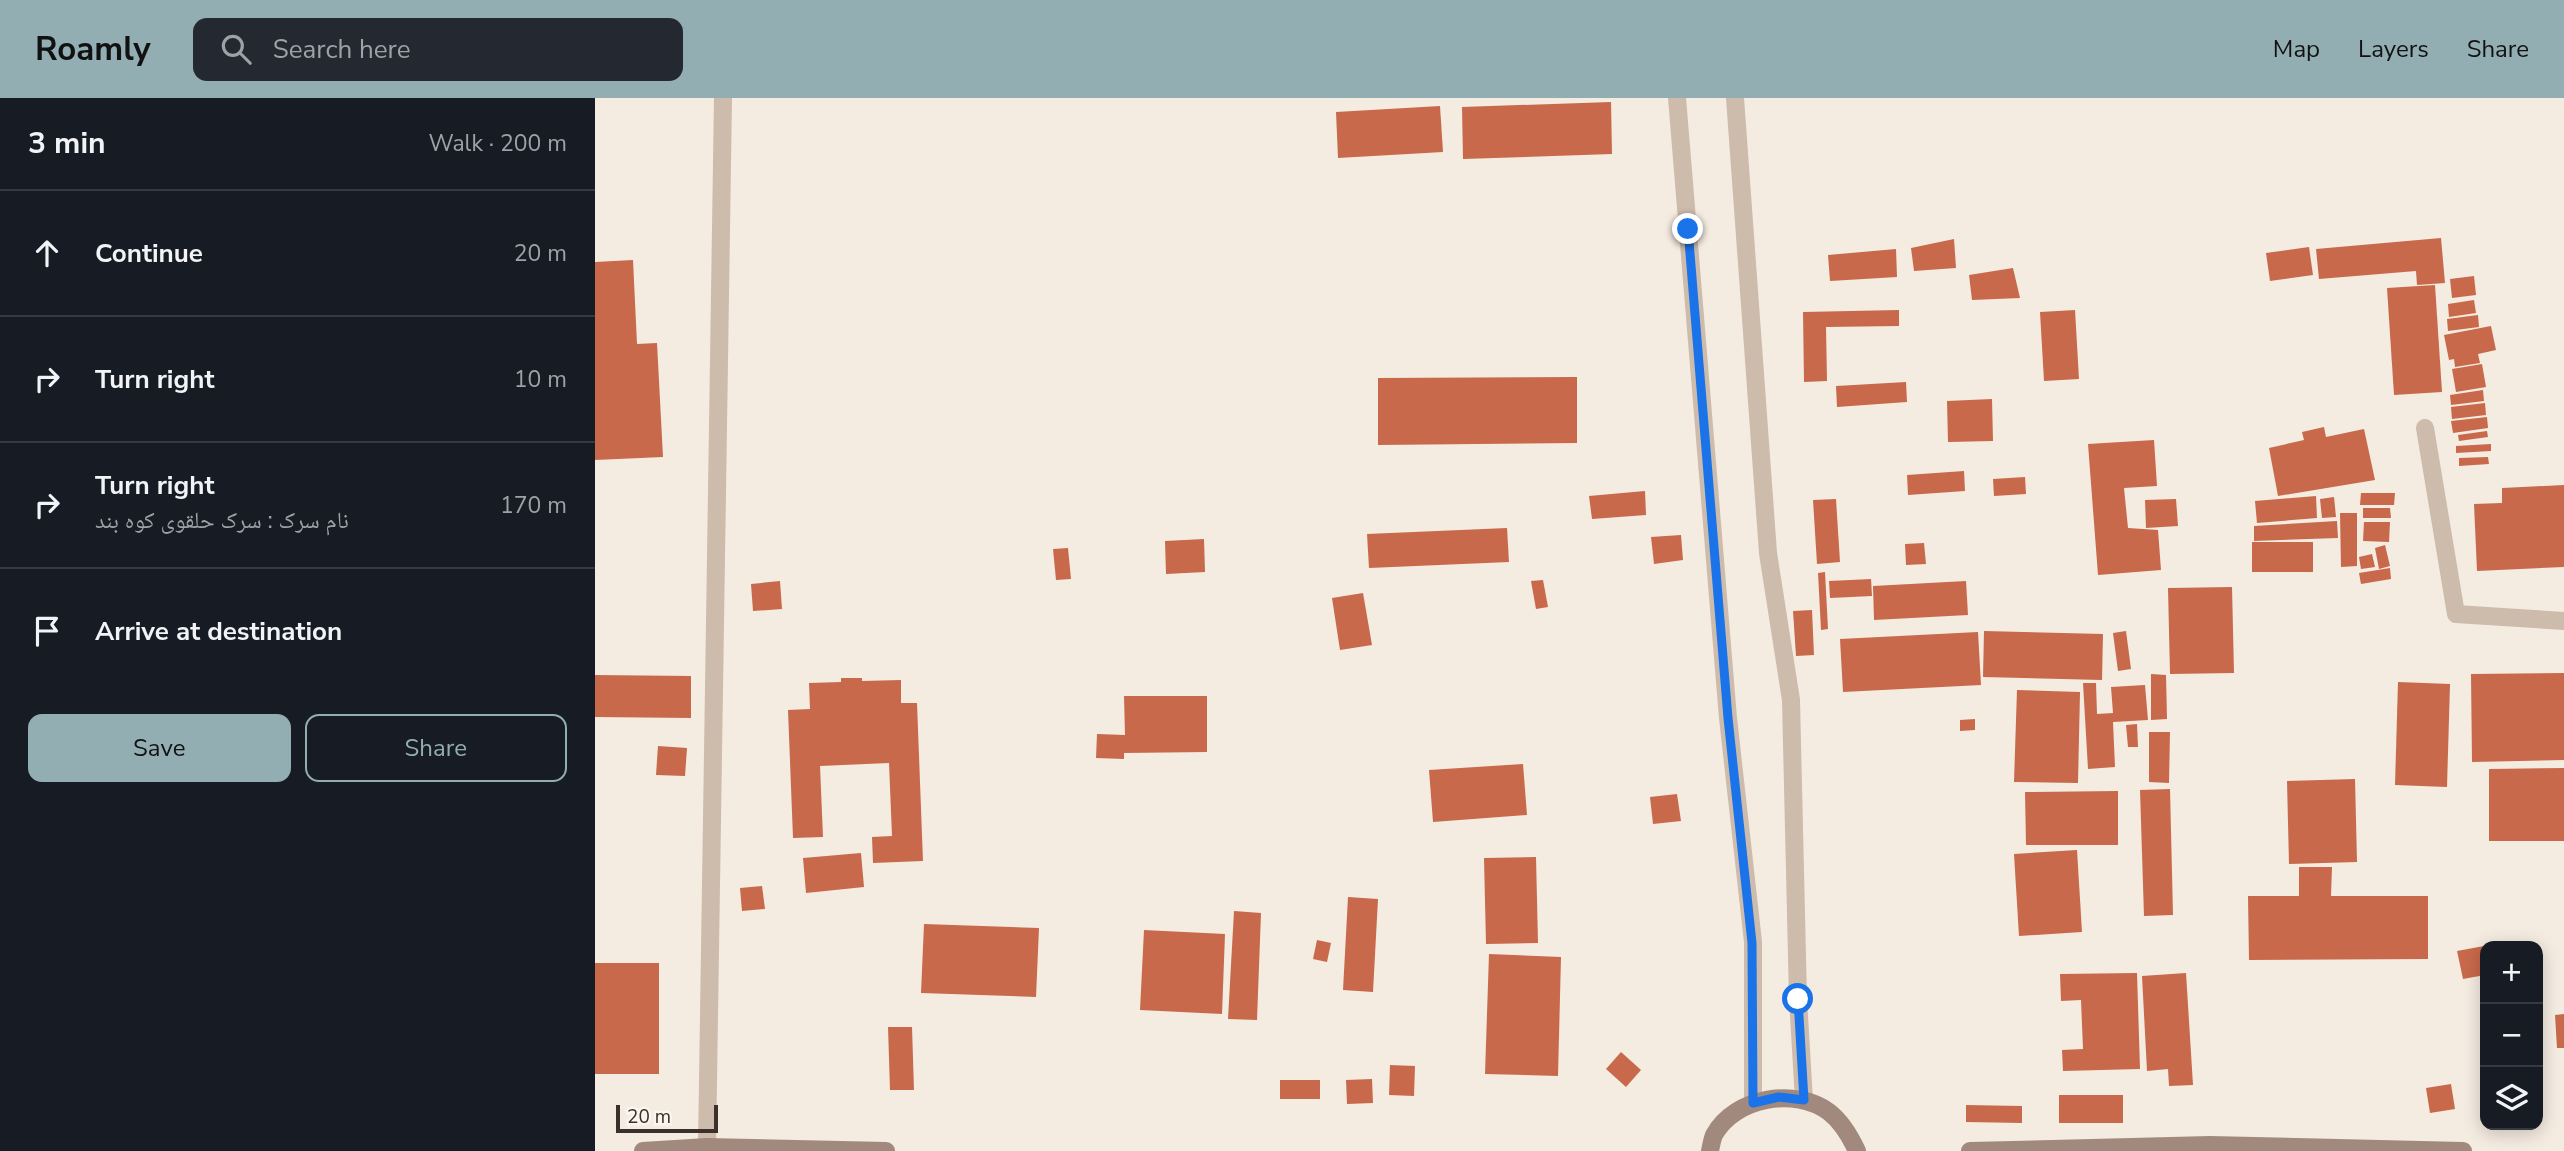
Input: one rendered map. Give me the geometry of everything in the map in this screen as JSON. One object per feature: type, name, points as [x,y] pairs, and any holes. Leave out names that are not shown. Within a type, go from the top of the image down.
[{"type":"main road","points":[[1710,1151],[1714,1135],[1731,1116],[1753,1103],[1779,1097],[1804,1100],[1828,1111],[1846,1130],[1857,1151]]},
{"type":"main road","points":[[1970,1151],[2210,1145],[2463,1151]]},
{"type":"main road","points":[[643,1151],[707,1147],[886,1151]]},
{"type":"street","points":[[707,1147],[723,98]]},
{"type":"street","points":[[1677,98],[1727,705],[1752,943],[1753,1103]]},
{"type":"street","points":[[1735,98],[1767,554],[1791,700],[1798,999],[1804,1100]]},
{"type":"street","points":[[2425,428],[2456,614],[2564,621]]},
{"type":"building","points":[[1611,102],[1612,154],[1463,159],[1462,107]]},
{"type":"building","points":[[1440,106],[1443,152],[1338,158],[1336,112]]},
{"type":"building","points":[[2441,238],[2445,283],[2417,285],[2416,271],[2319,279],[2316,249]]},
{"type":"building","points":[[1954,239],[1956,268],[1914,271],[1911,248]]},
{"type":"building","points":[[2309,247],[2313,275],[2270,281],[2266,253]]},
{"type":"building","points":[[1896,249],[1897,277],[1830,281],[1828,255]]},
{"type":"building","points":[[633,260],[637,344],[657,343],[663,457],[595,460],[595,262]]},
{"type":"building","points":[[2013,268],[2020,298],[1972,300],[1969,275]]},
{"type":"building","points":[[2474,276],[2476,295],[2452,298],[2450,279]]},
{"type":"building","points":[[2435,285],[2442,392],[2394,395],[2387,288]]},
{"type":"building","points":[[2474,300],[2476,313],[2449,317],[2448,304]]},
{"type":"building","points":[[1899,310],[1899,326],[1826,327],[1827,381],[1804,382],[1803,312]]},
{"type":"building","points":[[2075,310],[2079,379],[2044,381],[2040,312]]},
{"type":"building","points":[[2478,315],[2479,327],[2448,331],[2447,319]]},
{"type":"building","points":[[2491,326],[2496,350],[2478,354],[2480,363],[2455,367],[2454,359],[2449,360],[2444,335]]},
{"type":"building","points":[[2482,364],[2486,387],[2456,392],[2452,369]]},
{"type":"building","points":[[1577,377],[1577,443],[1378,445],[1378,378]]},
{"type":"building","points":[[1906,382],[1907,402],[1837,407],[1836,386]]},
{"type":"building","points":[[2483,390],[2484,401],[2451,405],[2450,395]]},
{"type":"building","points":[[1992,399],[1993,441],[1948,442],[1947,401]]},
{"type":"building","points":[[2485,403],[2486,415],[2452,419],[2451,407]]},
{"type":"building","points":[[2487,417],[2488,428],[2453,433],[2451,421]]},
{"type":"building","points":[[2324,427],[2326,437],[2364,429],[2375,480],[2278,496],[2269,448],[2304,440],[2302,432]]},
{"type":"building","points":[[2487,431],[2488,437],[2459,441],[2458,435]]},
{"type":"building","points":[[2154,440],[2157,486],[2124,488],[2128,528],[2158,530],[2161,570],[2098,575],[2088,444]]},
{"type":"building","points":[[2491,444],[2491,451],[2456,453],[2456,446]]},
{"type":"building","points":[[2488,457],[2489,464],[2459,466],[2459,458]]},
{"type":"building","points":[[1964,471],[1965,491],[1908,495],[1907,475]]},
{"type":"building","points":[[2025,477],[2026,494],[1994,496],[1993,479]]},
{"type":"building","points":[[2564,485],[2564,567],[2477,571],[2474,504],[2502,503],[2502,488]]},
{"type":"building","points":[[1645,491],[1646,515],[1592,519],[1589,496]]},
{"type":"building","points":[[2361,493],[2395,493],[2394,505],[2360,505]]},
{"type":"building","points":[[2316,496],[2317,518],[2257,523],[2255,501]]},
{"type":"building","points":[[2334,497],[2336,517],[2322,518],[2320,499]]},
{"type":"building","points":[[1836,499],[1840,562],[1817,564],[1813,500]]},
{"type":"building","points":[[2176,499],[2178,526],[2146,528],[2145,500]]},
{"type":"building","points":[[2363,508],[2390,508],[2391,518],[2363,518]]},
{"type":"building","points":[[2340,513],[2357,513],[2357,566],[2341,567]]},
{"type":"building","points":[[2337,521],[2338,538],[2254,541],[2254,526]]},
{"type":"building","points":[[2364,522],[2390,522],[2389,542],[2363,541]]},
{"type":"building","points":[[1507,528],[1509,562],[1369,568],[1367,534]]},
{"type":"building","points":[[1681,535],[1683,560],[1654,564],[1651,537]]},
{"type":"building","points":[[1204,539],[1205,572],[1166,574],[1165,541]]},
{"type":"building","points":[[2252,542],[2313,542],[2313,572],[2252,572]]},
{"type":"building","points":[[1924,543],[1926,564],[1906,565],[1905,544]]},
{"type":"building","points":[[2385,545],[2390,566],[2379,569],[2375,548]]},
{"type":"building","points":[[1068,548],[1071,579],[1056,580],[1053,549]]},
{"type":"building","points":[[2372,554],[2375,567],[2361,569],[2359,557]]},
{"type":"building","points":[[2390,568],[2391,579],[2361,584],[2359,573]]},
{"type":"building","points":[[1825,572],[1828,629],[1821,630],[1818,573]]},
{"type":"building","points":[[1871,579],[1872,596],[1830,598],[1829,581]]},
{"type":"building","points":[[1543,580],[1548,607],[1536,609],[1531,581]]},
{"type":"building","points":[[780,581],[782,609],[753,611],[751,584]]},
{"type":"building","points":[[1966,581],[1968,615],[1874,620],[1873,586]]},
{"type":"building","points":[[2232,587],[2234,673],[2170,674],[2168,588]]},
{"type":"building","points":[[1363,593],[1372,645],[1340,650],[1332,598]]},
{"type":"building","points":[[1812,610],[1814,655],[1796,656],[1793,611]]},
{"type":"building","points":[[1984,631],[2103,634],[2102,680],[1983,677]]},
{"type":"building","points":[[2126,631],[2131,669],[2118,671],[2113,633]]},
{"type":"building","points":[[1978,632],[1981,685],[1843,692],[1840,639]]},
{"type":"building","points":[[2564,673],[2564,760],[2472,762],[2471,674]]},
{"type":"building","points":[[2151,674],[2166,675],[2167,719],[2151,720]]},
{"type":"building","points":[[595,675],[691,676],[691,718],[595,717]]},
{"type":"building","points":[[841,678],[862,678],[862,681],[901,680],[901,703],[917,703],[923,861],[873,863],[872,837],[892,836],[889,763],[820,766],[823,837],[793,838],[788,710],[810,709],[809,683],[841,682]]},
{"type":"building","points":[[2398,682],[2450,684],[2447,787],[2395,785]]},
{"type":"building","points":[[2083,683],[2096,683],[2097,714],[2113,713],[2111,687],[2145,685],[2148,720],[2113,722],[2115,767],[2088,769]]},
{"type":"building","points":[[2017,690],[2080,692],[2078,783],[2014,782]]},
{"type":"building","points":[[1124,696],[1207,696],[1207,752],[1124,753],[1124,759],[1096,758],[1097,734],[1125,735]]},
{"type":"building","points":[[1975,719],[1975,730],[1960,731],[1960,720]]},
{"type":"building","points":[[2137,724],[2138,747],[2128,747],[2126,725]]},
{"type":"building","points":[[2149,732],[2170,732],[2169,783],[2149,782]]},
{"type":"building","points":[[658,746],[687,748],[685,776],[656,775]]},
{"type":"building","points":[[1523,764],[1527,815],[1433,822],[1429,770]]},
{"type":"building","points":[[2564,768],[2564,841],[2489,841],[2489,769]]},
{"type":"building","points":[[2355,779],[2357,862],[2289,864],[2287,781]]},
{"type":"building","points":[[2170,789],[2173,915],[2144,916],[2140,790]]},
{"type":"building","points":[[2118,791],[2118,845],[2026,845],[2025,792]]},
{"type":"building","points":[[1677,794],[1681,821],[1653,824],[1650,797]]},
{"type":"building","points":[[2077,850],[2082,932],[2019,936],[2014,854]]},
{"type":"building","points":[[861,853],[864,887],[806,893],[803,858]]},
{"type":"building","points":[[1536,857],[1538,943],[1486,944],[1484,858]]},
{"type":"building","points":[[2299,867],[2332,867],[2331,896],[2428,896],[2428,959],[2249,960],[2248,896],[2299,896]]},
{"type":"building","points":[[762,886],[765,909],[742,911],[740,888]]},
{"type":"building","points":[[1348,897],[1378,899],[1373,992],[1343,990]]},
{"type":"building","points":[[1234,911],[1261,913],[1257,1020],[1228,1019]]},
{"type":"building","points":[[924,924],[1039,928],[1036,997],[921,993]]},
{"type":"building","points":[[1144,930],[1225,934],[1222,1014],[1140,1010]]},
{"type":"building","points":[[1317,940],[1331,943],[1327,962],[1313,959]]},
{"type":"building","points":[[2480,947],[2480,976],[2463,979],[2457,951]]},
{"type":"building","points":[[1489,954],[1561,957],[1558,1076],[1485,1074]]},
{"type":"building","points":[[595,963],[659,963],[659,1074],[595,1074]]},
{"type":"building","points":[[2137,973],[2140,1069],[2063,1071],[2062,1050],[2083,1049],[2081,1000],[2061,1001],[2060,974]]},
{"type":"building","points":[[2186,973],[2193,1085],[2169,1086],[2168,1069],[2147,1071],[2142,976]]},
{"type":"building","points":[[2564,1014],[2564,1048],[2557,1048],[2555,1015]]},
{"type":"building","points":[[888,1027],[912,1027],[914,1090],[890,1090]]},
{"type":"building","points":[[1621,1052],[1641,1070],[1626,1087],[1606,1069]]},
{"type":"building","points":[[1390,1065],[1415,1066],[1414,1096],[1389,1095]]},
{"type":"building","points":[[1372,1079],[1373,1103],[1347,1104],[1346,1080]]},
{"type":"building","points":[[1280,1080],[1320,1080],[1320,1099],[1280,1099]]},
{"type":"building","points":[[2451,1084],[2455,1109],[2430,1113],[2426,1088]]},
{"type":"building","points":[[2059,1095],[2123,1095],[2123,1123],[2059,1123]]},
{"type":"building","points":[[1966,1105],[2022,1106],[2022,1123],[1966,1122]]},
{"type":"route","points":[[1688,229],[1728,718],[1752,943],[1753,1103],[1779,1097],[1804,1100],[1798,999]]}]
